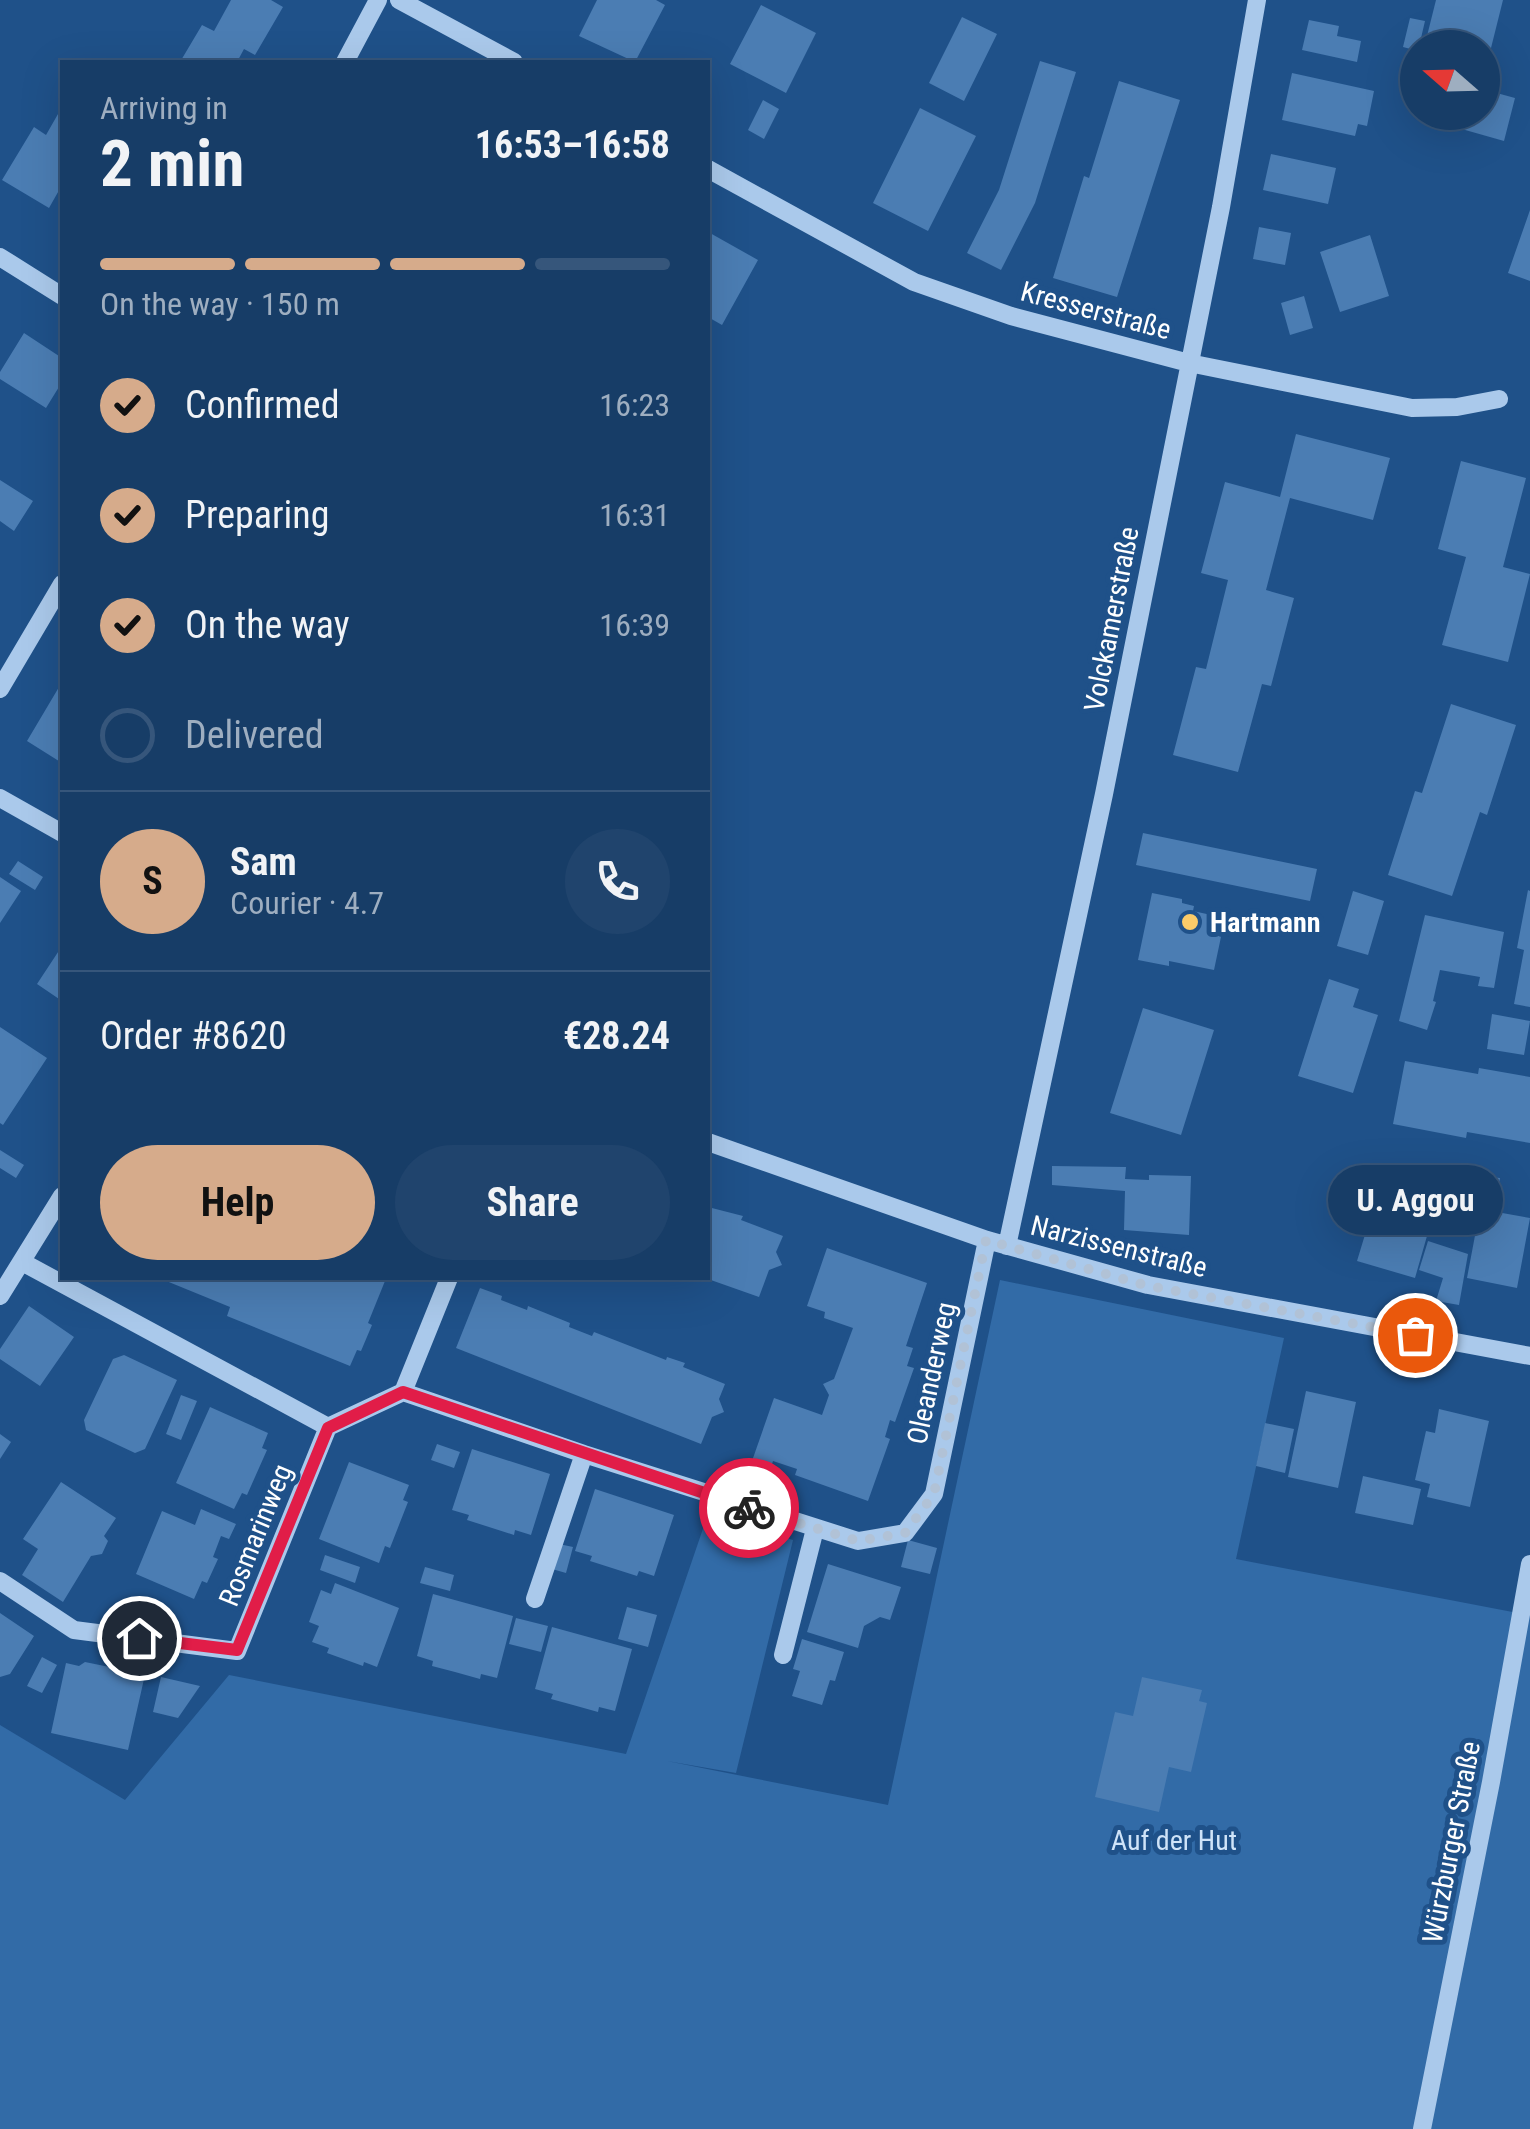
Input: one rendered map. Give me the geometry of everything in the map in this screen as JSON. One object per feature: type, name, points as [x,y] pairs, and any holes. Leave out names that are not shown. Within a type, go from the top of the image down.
[{"type":"street","points":[[346,60],[378,0]]},
{"type":"street","points":[[398,0],[510,60]]},
{"type":"street","name":"Volckamerstraße","points":[[1007,1246],[1104,794],[1221,207],[1257,0]]},
{"type":"street","name":"Kresserstraße","points":[[710,170],[914,282],[1011,316],[1189,363],[1412,408],[1457,407],[1499,398]]},
{"type":"street","points":[[0,257],[60,295]]},
{"type":"street","points":[[0,690],[60,587]]},
{"type":"street","points":[[0,798],[60,832]]},
{"type":"street","name":"Narzissenstraße","points":[[710,1143],[986,1240],[1148,1286],[1530,1356]]},
{"type":"street","points":[[0,1296],[60,1199]]},
{"type":"street","name":"Oleanderweg","points":[[403,1392],[815,1530],[858,1541],[905,1533],[934,1494],[986,1240]]},
{"type":"street","points":[[22,1262],[328,1428],[403,1392],[449,1280]]},
{"type":"street","name":"Rosmarinweg","points":[[0,1581],[74,1630],[237,1650],[328,1428]]},
{"type":"street","points":[[536,1599],[584,1454]]},
{"type":"street","points":[[783,1655],[815,1530]]},
{"type":"street","name":"Würzburger Straße","points":[[1422,2129],[1530,1564]]},
{"type":"green space","name":"Auf der Hut","points":[[1000,1280],[1284,1338],[1236,1559],[1523,1614],[1530,1589],[1530,2129],[0,2129],[0,1725],[125,1800],[229,1675],[626,1754],[708,1514],[793,1540],[736,1773],[667,1761],[888,1805]]},
{"type":"building","points":[[231,0],[271,0],[283,7],[255,55],[244,49],[238,60],[181,60],[202,25],[214,31]]},
{"type":"building","points":[[597,0],[656,0],[665,5],[636,60],[579,36]]},
{"type":"building","points":[[1436,0],[1503,0],[1496,30],[1428,30]]},
{"type":"building","points":[[761,5],[816,33],[786,93],[730,64]]},
{"type":"building","points":[[962,17],[997,34],[964,101],[929,83]]},
{"type":"building","points":[[1410,18],[1425,21],[1423,30],[1407,30]]},
{"type":"building","points":[[1309,20],[1339,26],[1337,36],[1361,41],[1357,62],[1302,50]]},
{"type":"building","points":[[1040,61],[1076,72],[1035,203],[1001,270],[967,253],[999,190]]},
{"type":"building","points":[[1292,73],[1374,91],[1367,126],[1358,124],[1355,136],[1282,120]]},
{"type":"building","points":[[1119,81],[1180,100],[1117,297],[1053,278],[1084,176],[1089,178]]},
{"type":"building","points":[[1500,94],[1515,98],[1504,141],[1465,130],[1500,130]]},
{"type":"building","points":[[763,100],[779,109],[764,139],[748,130]]},
{"type":"building","points":[[920,108],[976,136],[928,231],[873,203]]},
{"type":"building","points":[[60,110],[60,189],[49,208],[2,180],[34,127],[46,135]]},
{"type":"building","points":[[1271,154],[1336,168],[1328,204],[1263,190]]},
{"type":"building","points":[[1530,210],[1530,281],[1508,273]]},
{"type":"building","points":[[1259,227],[1291,233],[1285,265],[1253,259]]},
{"type":"building","points":[[710,233],[758,260],[722,325],[710,318]]},
{"type":"building","points":[[1370,235],[1389,296],[1340,312],[1320,252]]},
{"type":"building","points":[[1304,296],[1313,328],[1290,335],[1281,303]]},
{"type":"building","points":[[24,333],[60,357],[60,385],[46,408],[0,379],[0,372]]},
{"type":"building","points":[[1296,434],[1390,458],[1373,520],[1290,498],[1266,590],[1294,598],[1271,686],[1262,684],[1238,772],[1173,755],[1196,667],[1206,669],[1228,580],[1201,573],[1225,482],[1280,497]]},
{"type":"building","points":[[1461,461],[1526,478],[1503,567],[1530,574],[1508,662],[1442,645],[1466,557],[1438,549]]},
{"type":"building","points":[[0,480],[33,501],[14,531],[0,521]]},
{"type":"building","points":[[60,685],[60,762],[27,741]]},
{"type":"building","points":[[1451,704],[1516,725],[1487,815],[1480,812],[1452,896],[1388,875],[1415,791],[1422,793]]},
{"type":"building","points":[[1143,833],[1317,869],[1310,901],[1136,865]]},
{"type":"building","points":[[18,861],[43,877],[35,890],[9,874]]},
{"type":"building","points":[[0,877],[21,891],[0,923]]},
{"type":"building","points":[[1528,890],[1530,1007],[1514,1004],[1524,950],[1517,948]]},
{"type":"building","points":[[1353,891],[1384,901],[1368,955],[1337,946]]},
{"type":"building","points":[[1152,893],[1182,899],[1182,903],[1194,906],[1193,911],[1225,918],[1214,970],[1169,961],[1169,966],[1138,960]]},
{"type":"building","points":[[1425,915],[1504,932],[1494,988],[1478,986],[1480,977],[1440,970],[1427,1030],[1399,1021]]},
{"type":"building","points":[[60,949],[60,1000],[37,984]]},
{"type":"building","points":[[1329,979],[1359,989],[1353,1007],[1378,1015],[1353,1093],[1298,1076]]},
{"type":"building","points":[[1143,1008],[1214,1030],[1181,1135],[1110,1113]]},
{"type":"building","points":[[1492,1014],[1530,1021],[1524,1055],[1487,1049]]},
{"type":"building","points":[[0,1027],[47,1058],[3,1125],[0,1123]]},
{"type":"building","points":[[1405,1061],[1478,1074],[1479,1068],[1530,1077],[1530,1143],[1467,1132],[1466,1138],[1393,1124]]},
{"type":"building","points":[[0,1150],[24,1165],[16,1178],[0,1168]]},
{"type":"building","points":[[1052,1166],[1126,1167],[1125,1179],[1191,1176],[1189,1235],[1124,1230],[1125,1191],[1052,1185]]},
{"type":"building","points":[[1468,1175],[1500,1178],[1494,1210],[1462,1204]]},
{"type":"building","points":[[1374,1205],[1431,1222],[1415,1278],[1357,1261]]},
{"type":"building","points":[[710,1208],[743,1216],[741,1220],[783,1236],[776,1252],[782,1265],[769,1270],[759,1297],[710,1280]]},
{"type":"building","points":[[1480,1209],[1530,1218],[1517,1288],[1467,1278]]},
{"type":"building","points":[[1428,1241],[1468,1254],[1459,1305],[1436,1301],[1443,1278],[1419,1270]]},
{"type":"building","points":[[827,1248],[927,1283],[906,1346],[913,1348],[907,1366],[914,1368],[895,1422],[890,1420],[885,1437],[890,1439],[868,1501],[795,1475],[797,1469],[773,1461],[771,1467],[752,1461],[774,1398],[822,1415],[829,1395],[823,1384],[834,1379],[853,1328],[824,1318],[825,1312],[807,1306]]},
{"type":"building","points":[[164,1280],[385,1281],[368,1323],[372,1325],[350,1366],[227,1316],[230,1307]]},
{"type":"building","points":[[480,1288],[502,1296],[501,1300],[570,1323],[569,1327],[592,1336],[594,1332],[666,1360],[667,1357],[685,1363],[683,1367],[725,1384],[719,1399],[724,1412],[712,1417],[701,1444],[456,1348]]},
{"type":"building","points":[[29,1306],[74,1337],[40,1386],[0,1359],[0,1349]]},
{"type":"building","points":[[124,1355],[177,1380],[145,1449],[135,1453],[86,1430],[84,1420],[113,1359]]},
{"type":"building","points":[[1306,1391],[1356,1402],[1338,1488],[1288,1477]]},
{"type":"building","points":[[181,1395],[197,1401],[181,1440],[166,1434]]},
{"type":"building","points":[[210,1407],[268,1433],[262,1448],[267,1450],[247,1495],[242,1493],[234,1509],[176,1483]]},
{"type":"building","points":[[1439,1409],[1489,1421],[1470,1507],[1427,1497],[1430,1484],[1415,1480],[1426,1431],[1435,1433]]},
{"type":"building","points":[[1265,1423],[1294,1429],[1285,1473],[1256,1466]]},
{"type":"building","points":[[0,1434],[11,1442],[0,1459]]},
{"type":"building","points":[[437,1444],[460,1452],[454,1468],[431,1460]]},
{"type":"building","points":[[472,1449],[550,1474],[531,1535],[515,1530],[514,1535],[467,1520],[469,1515],[452,1510]]},
{"type":"building","points":[[349,1462],[409,1485],[403,1500],[408,1502],[390,1548],[385,1546],[379,1563],[319,1539]]},
{"type":"building","points":[[1363,1476],[1421,1489],[1413,1525],[1355,1513]]},
{"type":"building","points":[[61,1482],[116,1518],[104,1536],[108,1541],[102,1554],[91,1556],[63,1602],[22,1575],[38,1549],[23,1539]]},
{"type":"building","points":[[595,1489],[674,1515],[654,1576],[639,1571],[637,1576],[590,1561],[592,1556],[575,1551]]},
{"type":"building","points":[[201,1509],[236,1524],[229,1539],[221,1536],[213,1557],[218,1559],[194,1599],[136,1574],[162,1511],[195,1525]]},
{"type":"building","points":[[908,1540],[937,1548],[930,1574],[901,1567]]},
{"type":"building","points":[[559,1544],[573,1547],[566,1573],[552,1569]]},
{"type":"building","points":[[325,1555],[360,1567],[355,1583],[320,1570]]},
{"type":"building","points":[[828,1564],[901,1587],[890,1620],[880,1617],[864,1626],[858,1648],[807,1632]]},
{"type":"building","points":[[425,1567],[454,1575],[450,1591],[420,1583]]},
{"type":"building","points":[[335,1583],[399,1608],[377,1667],[327,1653],[329,1648],[312,1642],[319,1626],[309,1622],[321,1590],[331,1594]]},
{"type":"building","points":[[433,1594],[513,1616],[497,1678],[481,1674],[480,1679],[432,1666],[433,1661],[417,1656]]},
{"type":"building","points":[[627,1607],[657,1615],[648,1647],[618,1639]]},
{"type":"building","points":[[0,1613],[34,1636],[10,1674],[0,1677]]},
{"type":"building","points":[[516,1618],[548,1626],[541,1652],[509,1644]]},
{"type":"building","points":[[552,1627],[632,1649],[615,1711],[599,1707],[598,1712],[551,1699],[553,1694],[535,1689]]},
{"type":"building","points":[[802,1639],[844,1652],[822,1705],[792,1696],[800,1671],[793,1669]]},
{"type":"building","points":[[42,1657],[57,1665],[42,1693],[27,1686]]},
{"type":"building","points":[[85,1662],[124,1670],[129,1676],[144,1679],[128,1750],[51,1733],[66,1663],[79,1666]]},
{"type":"building","points":[[161,1677],[200,1686],[178,1718],[153,1712]]},
{"type":"building","points":[[1142,1677],[1202,1690],[1199,1701],[1207,1703],[1191,1772],[1169,1767],[1159,1812],[1095,1797],[1115,1712],[1133,1716]]},
{"type":"way so far","points":[[749,1508],[858,1541],[905,1533],[934,1494],[986,1240],[1148,1286],[1415,1335]]},
{"type":"place","name":"Hartmann","points":[[1190,922]]},
{"type":"place","name":"U. Aggou","points":[[1415,1335]]},
{"type":"route","points":[[139,1638],[237,1650],[328,1428],[403,1392],[749,1508]]}]
